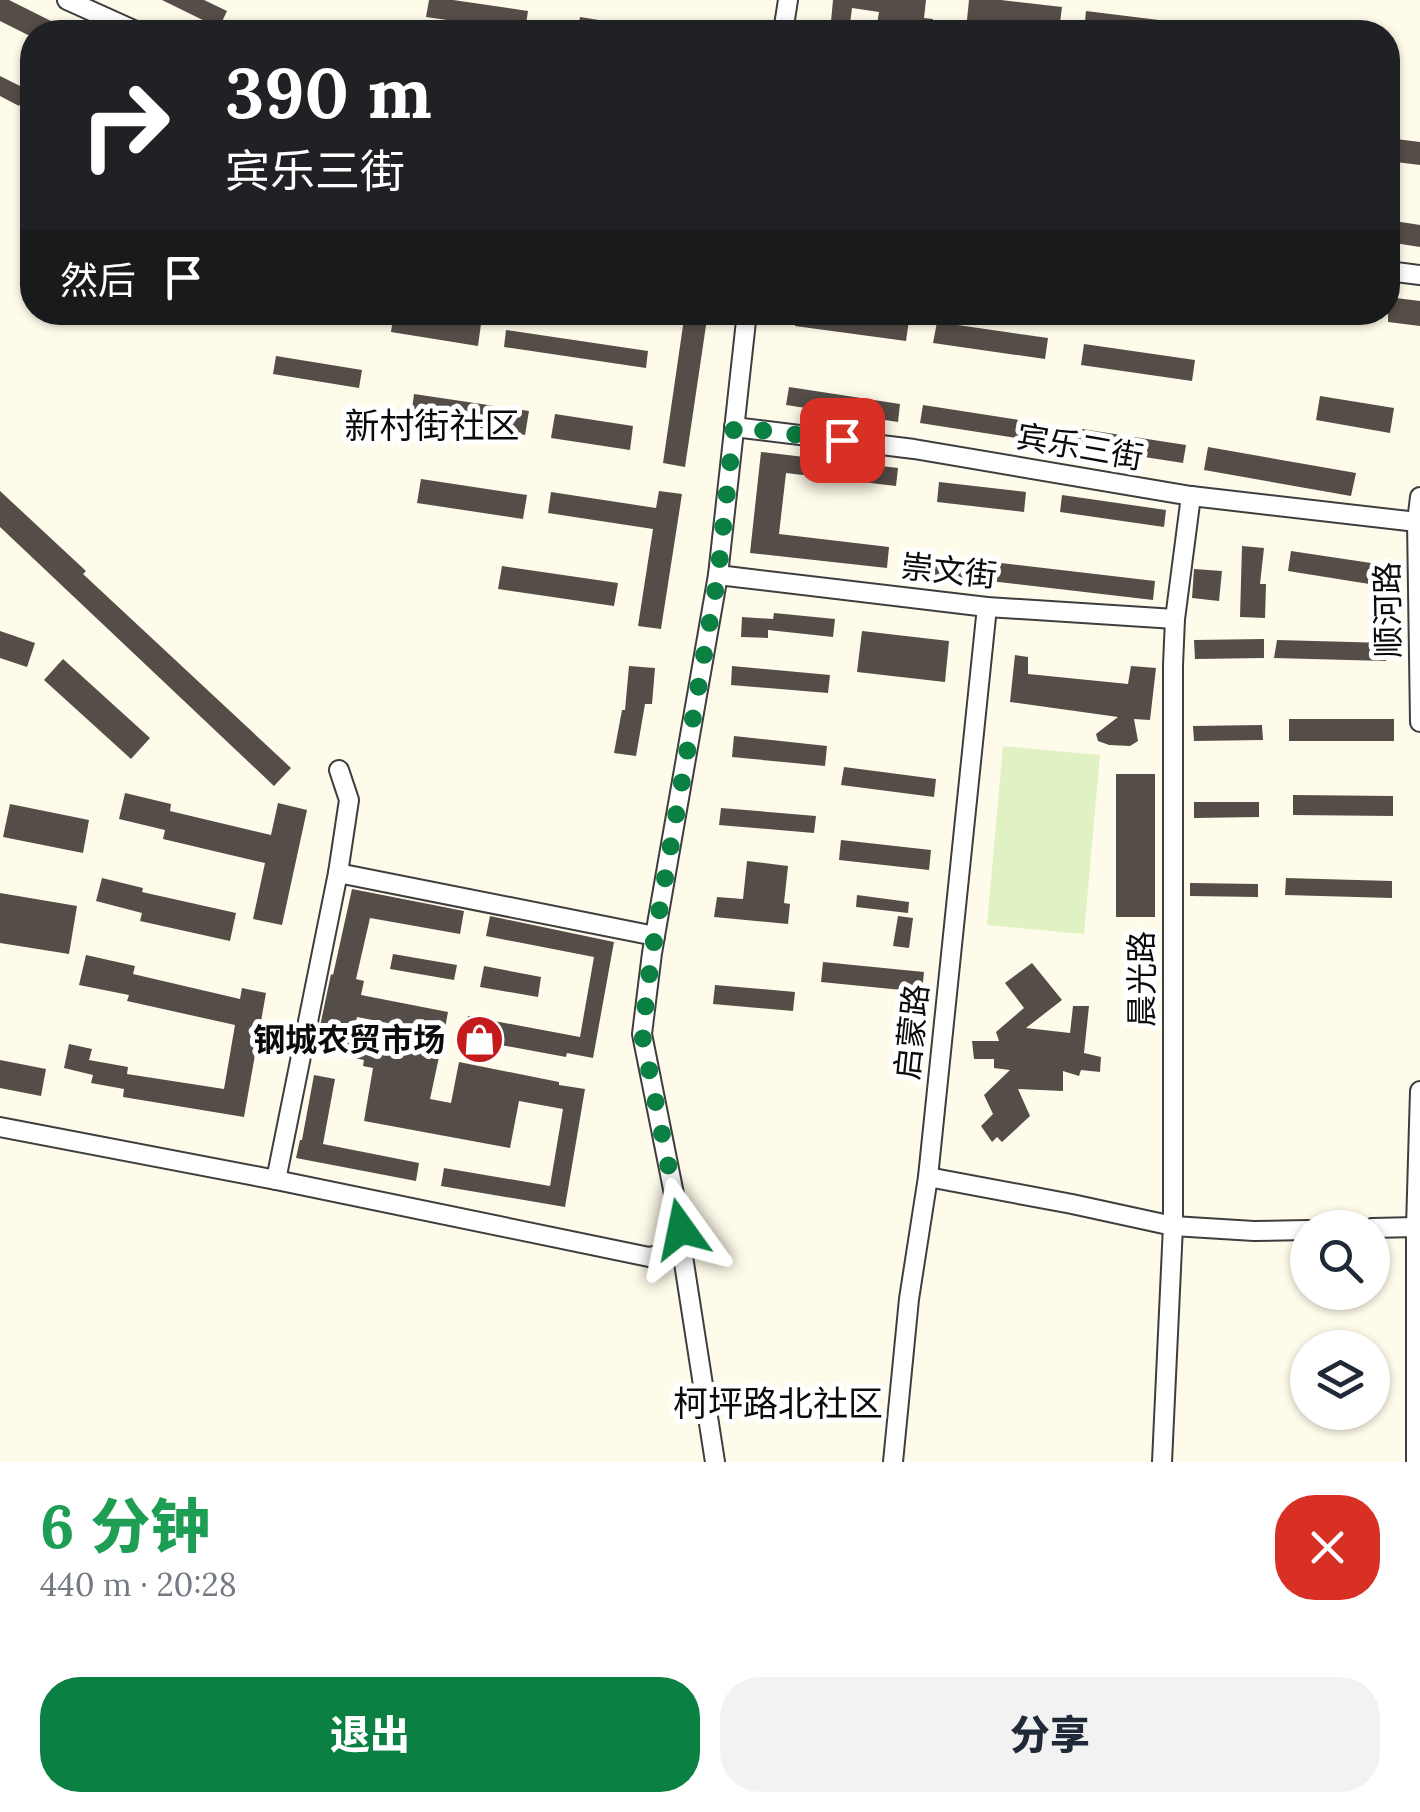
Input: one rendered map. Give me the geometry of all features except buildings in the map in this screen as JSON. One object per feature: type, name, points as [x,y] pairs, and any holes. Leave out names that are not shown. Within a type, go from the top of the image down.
[{"type":"street","points":[[68,0],[112,20]]},
{"type":"street","points":[[715,1462],[681,1229],[642,1034],[654,936],[718,575],[746,325]]},
{"type":"street","name":"宾乐三街","points":[[734,427],[914,449],[1191,496],[1417,522]]},
{"type":"street","name":"晨光路","points":[[1162,1462],[1174,1226],[1171,870],[1175,619],[1191,496]]},
{"type":"street","name":"顺河路","points":[[1420,496],[1420,722]]},
{"type":"street","name":"崇文街","points":[[718,575],[986,606],[1175,619]]},
{"type":"street","name":"启蒙路","points":[[893,1462],[909,1300],[928,1177],[986,606]]},
{"type":"street","points":[[276,1180],[338,873],[349,800],[339,770]]},
{"type":"street","points":[[338,873],[654,936]]},
{"type":"street","points":[[1416,1462],[1420,1091]]},
{"type":"street","points":[[0,1127],[649,1256],[682,1250]]},
{"type":"street","points":[[928,1177],[1174,1226],[1290,1231]]},
{"type":"street","points":[[1390,1228],[1416,1227]]},
{"type":"green space","points":[[1003,746],[1100,755],[1084,934],[987,925]]},
{"type":"place","name":"钢城农贸市场","points":[[480,1040]]},
{"type":"district","name":"新村街社区","points":[[432,426]]},
{"type":"district","name":"柯坪路北社区","points":[[778,1404]]},
{"type":"route","points":[[681,1229],[642,1034],[652,953],[718,575],[734,427],[842,440]]}]
